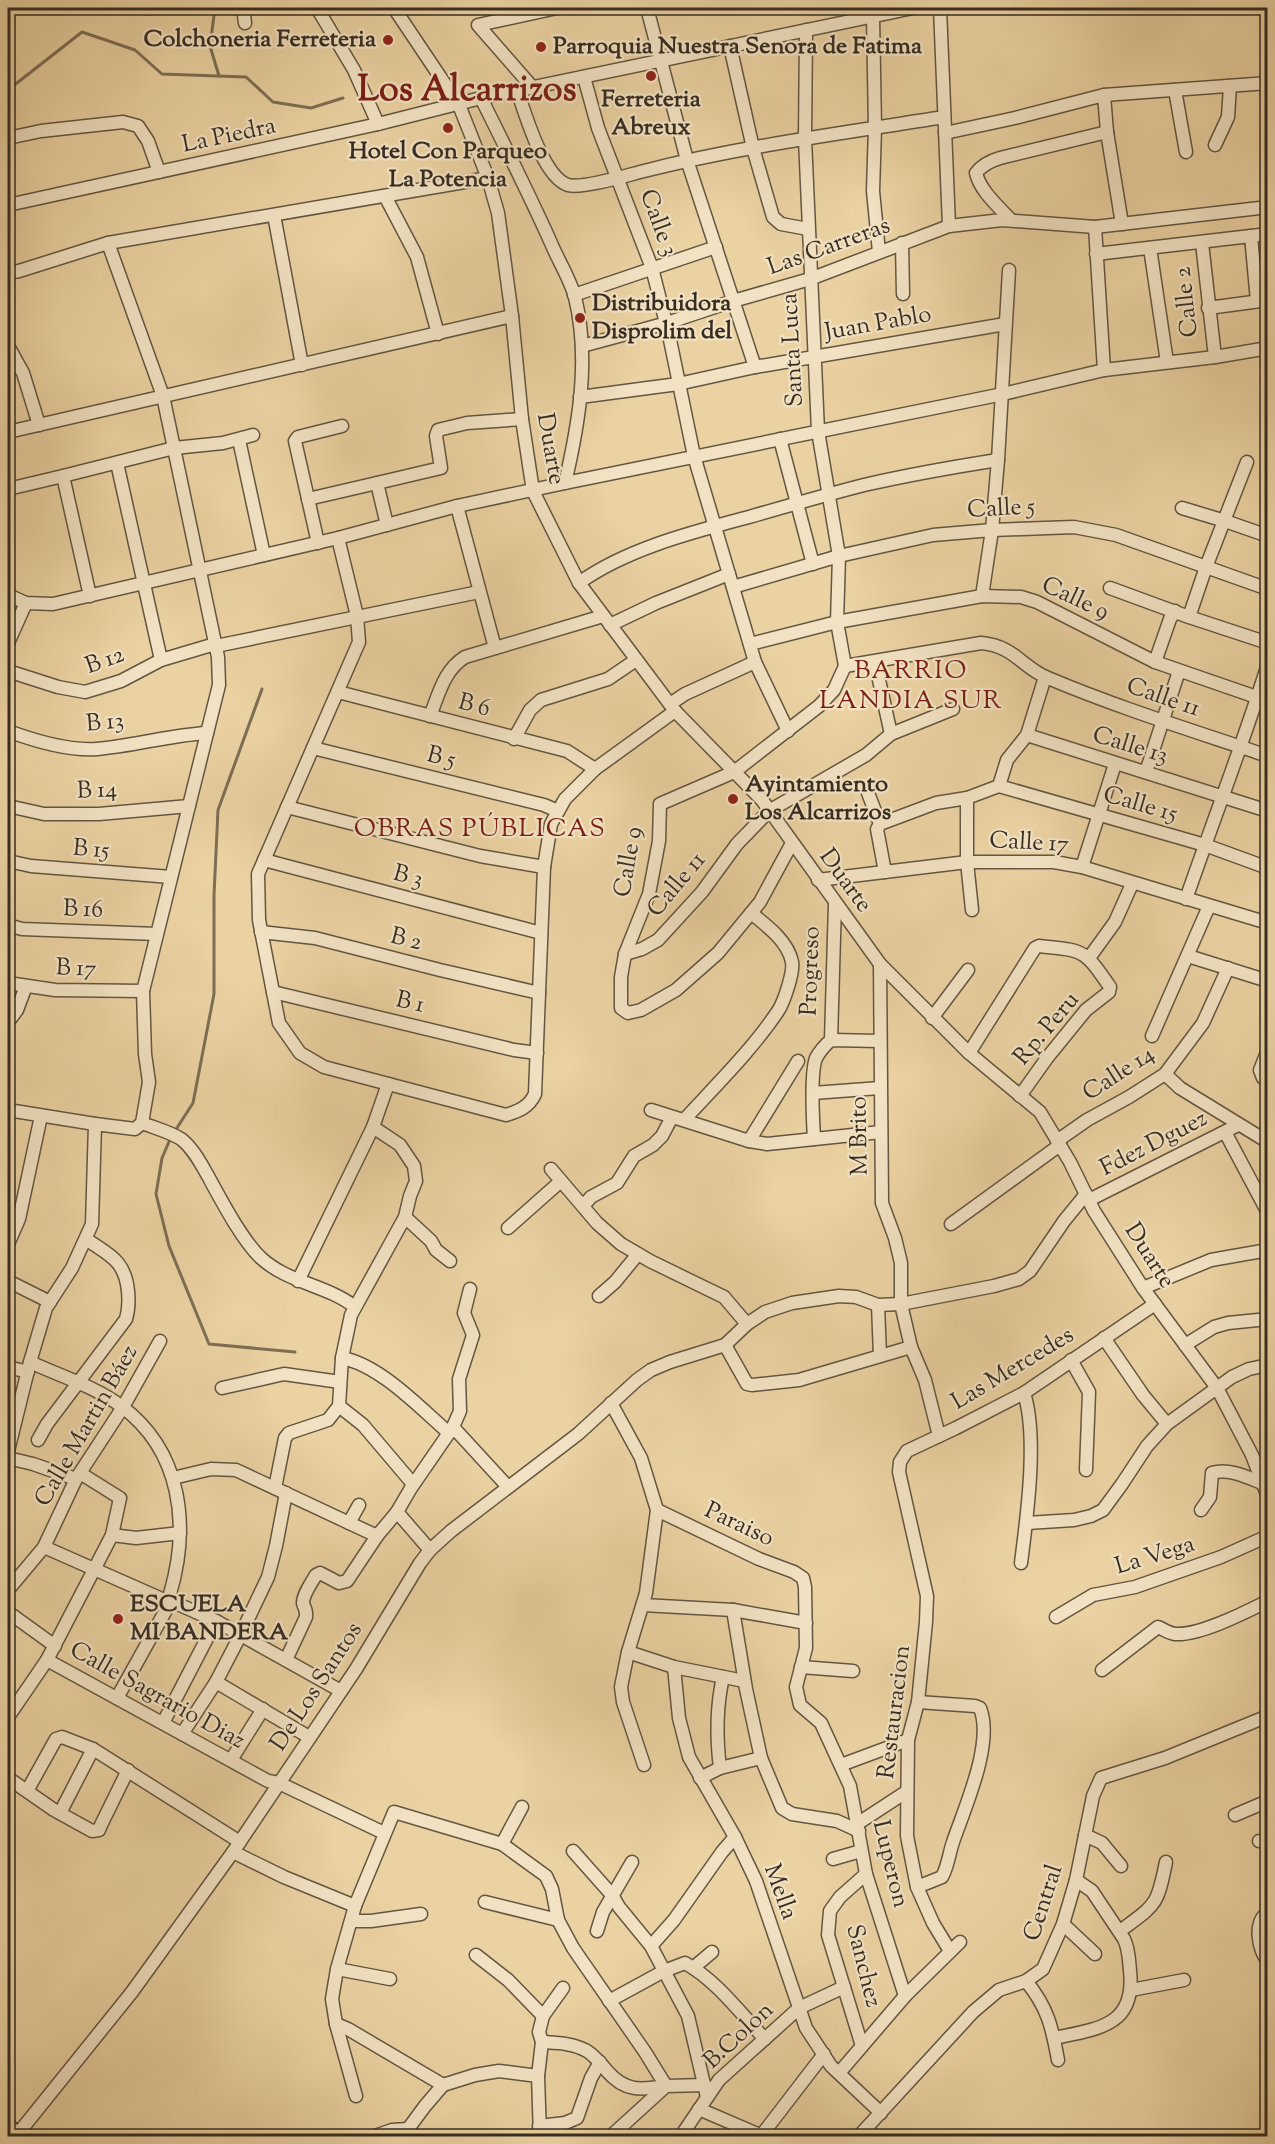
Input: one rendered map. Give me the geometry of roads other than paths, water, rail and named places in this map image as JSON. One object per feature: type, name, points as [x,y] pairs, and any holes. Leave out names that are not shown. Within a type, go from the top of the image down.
[{"type":"street","points":[[8,12],[13,8]]},
{"type":"street","points":[[243,8],[245,22]]},
{"type":"street","points":[[317,8],[354,70],[378,124]]},
{"type":"street","name":"Duarte","points":[[394,8],[459,105],[488,178],[498,213],[513,316],[522,419],[533,491],[579,583],[672,707],[762,800],[880,964],[969,1053],[1040,1112],[1087,1197],[1143,1288],[1216,1388],[1252,1455],[1268,1497]]},
{"type":"street","points":[[533,88],[478,25],[557,8]]},
{"type":"street","points":[[647,8],[687,160],[755,367]]},
{"type":"street","name":"La Piedra","points":[[8,205],[378,124],[517,90],[806,30],[862,14],[913,8]]},
{"type":"street","points":[[940,8],[949,226]]},
{"type":"street","points":[[862,14],[875,128],[873,191],[879,252]]},
{"type":"street","name":"Santa Luca","points":[[806,30],[805,140],[818,431],[839,556],[837,622],[845,666]]},
{"type":"street","points":[[730,46],[753,148],[773,217],[781,224],[808,230]]},
{"type":"street","name":"Calle 3","points":[[584,77],[598,128],[652,268],[694,456],[755,662],[788,730]]},
{"type":"street","points":[[945,133],[1104,95],[1268,83]]},
{"type":"street","points":[[1215,145],[1228,117],[1230,86]]},
{"type":"street","points":[[517,90],[549,168],[562,182],[576,186],[619,178],[687,160],[944,117]]},
{"type":"street","points":[[1175,90],[1186,152]]},
{"type":"street","points":[[1104,95],[1107,132],[1122,224]]},
{"type":"street","points":[[481,98],[535,207],[574,295],[582,346],[580,397],[576,435],[565,483]]},
{"type":"street","points":[[8,138],[41,131],[123,122],[138,126],[148,141],[159,172]]},
{"type":"street","points":[[1011,220],[976,177],[978,169],[1000,158],[1107,132]]},
{"type":"street","points":[[8,273],[108,243],[488,178]]},
{"type":"street","points":[[385,196],[417,257],[438,334]]},
{"type":"street","name":"Las Carreras","points":[[582,346],[810,279],[949,226],[1011,220],[1095,227],[1268,207]]},
{"type":"street","points":[[274,215],[302,365]]},
{"type":"street","points":[[1095,227],[1104,370]]},
{"type":"street","points":[[1096,254],[1268,234]]},
{"type":"street","points":[[1209,308],[1262,301],[1251,236]]},
{"type":"street","points":[[8,1110],[135,1129],[142,1123],[149,1082],[145,1054],[142,991],[219,685],[218,657],[163,396],[108,243]]},
{"type":"street","points":[[902,243],[903,294]]},
{"type":"street","name":"Calle 2","points":[[1202,243],[1215,357]]},
{"type":"street","points":[[574,295],[716,247]]},
{"type":"street","points":[[1150,248],[1167,362]]},
{"type":"street","points":[[982,597],[999,460],[1009,270]]},
{"type":"street","points":[[8,432],[513,316]]},
{"type":"street","name":"Juan Pablo","points":[[580,397],[678,384],[755,367],[1005,324]]},
{"type":"street","points":[[8,346],[23,373],[39,425]]},
{"type":"street","points":[[8,595],[26,603],[53,604],[318,543],[457,506],[565,483],[1003,394],[1104,370],[1215,357],[1268,348]]},
{"type":"street","points":[[308,499],[441,468],[436,436],[438,430],[467,423],[522,419]]},
{"type":"street","points":[[318,543],[295,441],[298,437],[342,426]]},
{"type":"street","points":[[8,489],[174,448],[239,440],[254,435]]},
{"type":"street","points":[[780,439],[795,504],[813,564]]},
{"type":"street","points":[[239,440],[264,555]]},
{"type":"street","points":[[579,583],[594,572],[665,541],[715,526],[829,494],[925,472],[999,460]]},
{"type":"street","points":[[1189,617],[1247,462]]},
{"type":"street","points":[[117,463],[161,660]]},
{"type":"street","points":[[63,476],[90,596]]},
{"type":"street","points":[[376,483],[387,525]]},
{"type":"street","points":[[457,506],[495,648]]},
{"type":"street","points":[[1182,508],[1268,536]]},
{"type":"street","name":"Calle 5","points":[[733,587],[839,556],[933,535],[1074,527],[1116,535],[1268,589]]},
{"type":"street","points":[[338,538],[357,616],[359,642],[258,874],[259,920],[279,1023],[300,1053],[324,1067],[506,1115],[519,1111],[532,1100],[535,1094],[544,867],[550,824],[565,799],[595,769],[685,694],[755,662]]},
{"type":"street","points":[[430,716],[447,674],[454,664],[465,657],[606,620],[729,574]]},
{"type":"street","points":[[1110,588],[1268,643]]},
{"type":"street","name":"B 12","points":[[8,671],[58,687],[85,692],[121,681],[161,660],[215,645],[479,592]]},
{"type":"street","name":"Calle 9","points":[[750,644],[837,622],[982,597],[1021,597],[1037,602],[1155,662],[1262,700]]},
{"type":"street","points":[[8,643],[26,603]]},
{"type":"street","points":[[1155,662],[1175,611]]},
{"type":"street","name":"Calle 11","points":[[845,666],[981,643],[996,644],[1045,677],[1268,756]]},
{"type":"street","points":[[514,739],[530,710],[541,699],[608,679],[636,660]]},
{"type":"street","points":[[875,662],[891,734]]},
{"type":"street","points":[[1186,899],[1221,795],[1262,700],[1268,664]]},
{"type":"street","name":"Calle 9","points":[[750,913],[718,953],[676,990],[640,1010],[628,1013],[621,1008],[621,977],[625,954],[649,894],[659,841],[660,804],[734,772],[819,706],[834,690],[845,666]]},
{"type":"street","points":[[1146,772],[1179,671]]},
{"type":"street","points":[[885,872],[877,828],[880,824],[936,803],[967,798],[999,786],[1007,760],[1027,735],[1045,677]]},
{"type":"street","name":"B 6","points":[[338,692],[567,751],[595,769]]},
{"type":"street","name":"Calle 11","points":[[625,954],[642,949],[658,940],[702,892],[737,844],[769,811],[866,755],[891,734],[953,709]]},
{"type":"street","name":"B 13","points":[[8,731],[58,745],[96,749],[181,734],[207,732]]},
{"type":"street","name":"Calle 13","points":[[1027,735],[1268,811]]},
{"type":"street","name":"B 5","points":[[314,748],[544,805],[558,811]]},
{"type":"street","points":[[1082,867],[1115,764]]},
{"type":"street","name":"Calle 15","points":[[999,786],[1205,845],[1268,868]]},
{"type":"street","points":[[868,794],[880,824]]},
{"type":"street","points":[[967,798],[967,862],[972,910]]},
{"type":"street","name":"B 14","points":[[8,806],[44,814],[99,814],[189,806]]},
{"type":"street","points":[[287,807],[480,856],[544,867]]},
{"type":"street","points":[[583,1206],[591,1197],[616,1184],[634,1156],[653,1145],[746,1051],[779,1009],[789,982],[792,962],[784,945],[768,926],[750,913],[760,902],[792,843]]},
{"type":"street","name":"B 15","points":[[8,861],[31,866],[171,877]]},
{"type":"street","name":"B 3","points":[[264,861],[541,933]]},
{"type":"street","name":"Calle 17","points":[[818,880],[967,862],[1054,862],[1082,867],[1268,924]]},
{"type":"street","points":[[969,1053],[1035,948],[1039,946],[1080,952],[1089,958],[1115,922],[1132,884]]},
{"type":"street","name":"Progreso","points":[[831,1040],[835,903]]},
{"type":"street","points":[[1152,1036],[1209,906]]},
{"type":"street","name":"B 16","points":[[8,926],[22,929],[157,934]]},
{"type":"street","name":"B 2","points":[[261,932],[315,938],[539,993]]},
{"type":"street","points":[[1188,956],[1268,981]]},
{"type":"street","name":"Rp. Peru","points":[[1020,1096],[1086,1010],[1109,992],[1110,987],[1089,958]]},
{"type":"street","name":"M Brito","points":[[880,964],[882,1203],[895,1238],[901,1263],[901,1305],[911,1347],[925,1380],[939,1436]]},
{"type":"street","name":"Calle 14","points":[[951,1224],[1087,1120],[1165,1074],[1203,1023],[1228,968]]},
{"type":"street","points":[[932,1018],[968,970]]},
{"type":"street","name":"B 17","points":[[8,983],[55,990],[142,991]]},
{"type":"street","points":[[8,1022],[17,1010],[27,986]]},
{"type":"street","name":"B 1","points":[[273,992],[514,1050],[537,1053]]},
{"type":"street","points":[[814,1139],[815,1060],[823,1047],[831,1040],[880,1041]]},
{"type":"street","points":[[1268,1050],[1260,1070],[1263,1078],[1268,1080]]},
{"type":"street","points":[[749,1141],[798,1061]]},
{"type":"street","points":[[1165,1074],[1180,1088],[1268,1142]]},
{"type":"street","points":[[298,1281],[373,1127],[388,1084]]},
{"type":"street","points":[[813,1093],[880,1088]]},
{"type":"street","points":[[651,1110],[749,1141],[767,1144],[881,1132]]},
{"type":"street","points":[[8,1244],[19,1219],[41,1116]]},
{"type":"street","points":[[142,1123],[179,1138],[187,1145],[201,1163],[228,1212],[259,1256],[298,1281],[346,1300],[355,1307]]},
{"type":"street","points":[[8,1451],[46,1308],[72,1268],[92,1224],[94,1124]]},
{"type":"street","name":"Fdez Dguez","points":[[1087,1197],[1238,1125]]},
{"type":"street","points":[[182,1734],[216,1682],[242,1634],[268,1577],[276,1546],[285,1438],[289,1433],[328,1420],[339,1406],[342,1358],[348,1327],[355,1307],[405,1217],[416,1181],[414,1166],[400,1145],[373,1127]]},
{"type":"street","points":[[1225,1132],[1267,1211]]},
{"type":"street","points":[[551,1169],[597,1223],[621,1244],[724,1297],[747,1324]]},
{"type":"street","points":[[508,1228],[561,1181]]},
{"type":"street","points":[[911,1347],[800,1380],[752,1385],[747,1384],[726,1345],[747,1324],[765,1312],[792,1303],[839,1296],[856,1297],[878,1305],[901,1305],[1019,1279],[1030,1271],[1064,1221],[1087,1197]]},
{"type":"street","points":[[405,1217],[431,1241],[436,1250],[450,1260]]},
{"type":"street","points":[[39,1440],[47,1424],[126,1319],[129,1309],[125,1273],[114,1259],[86,1239]]},
{"type":"street","points":[[1143,1288],[1211,1260],[1268,1250]]},
{"type":"street","points":[[599,1296],[615,1282],[638,1254]]},
{"type":"street","points":[[8,1281],[50,1302]]},
{"type":"street","points":[[286,1660],[306,1617],[307,1611],[303,1605],[303,1599],[316,1575],[324,1574],[339,1583],[347,1581],[377,1536],[397,1512],[451,1430],[460,1411],[459,1379],[473,1335],[464,1313],[470,1289]]},
{"type":"street","name":"Las Mercedes","points":[[899,1472],[900,1462],[907,1451],[1024,1393],[1155,1304]]},
{"type":"street","points":[[878,1305],[880,1356]]},
{"type":"street","points":[[1185,1345],[1214,1327],[1228,1323],[1268,1319]]},
{"type":"street","points":[[1104,1338],[1143,1395],[1167,1424]]},
{"type":"street","name":"Calle Martin Báez","points":[[8,1590],[44,1547],[78,1476],[123,1407],[159,1341]]},
{"type":"street","name":"De Los Santos","points":[[14,2133],[132,1992],[236,1847],[356,1669],[430,1550],[508,1486],[578,1434],[636,1380],[651,1370],[726,1345]]},
{"type":"street","points":[[342,1358],[375,1372],[451,1430],[508,1486]]},
{"type":"street","points":[[1071,1360],[1089,1392],[1086,1470]]},
{"type":"street","points":[[1027,1522],[1074,1520],[1103,1510],[1147,1446],[1167,1424],[1232,1377],[1249,1369],[1268,1365]]},
{"type":"street","points":[[8,1367],[29,1367],[78,1383],[123,1407],[147,1430],[173,1478],[180,1533],[171,1600],[117,1698]]},
{"type":"street","points":[[222,1388],[284,1374],[340,1382]]},
{"type":"street","points":[[1021,1563],[1027,1522],[1030,1443],[1029,1408],[1024,1393]]},
{"type":"street","points":[[611,1403],[641,1458],[657,1510],[643,1605],[628,1652],[621,1687],[623,1702],[644,1765]]},
{"type":"street","points":[[339,1406],[363,1425],[414,1484]]},
{"type":"street","points":[[8,1458],[78,1476],[120,1498],[112,1535],[55,1646],[8,1717]]},
{"type":"street","points":[[173,1478],[212,1469],[236,1470],[377,1536]]},
{"type":"street","name":"Restauracion","points":[[899,1472],[927,1596],[918,1702],[908,1740],[906,1836],[917,1887],[933,1923],[950,1951]]},
{"type":"street","points":[[1201,1510],[1210,1497],[1212,1473],[1227,1472],[1262,1484]]},
{"type":"street","points":[[349,1523],[359,1505]]},
{"type":"street","name":"Paraiso","points":[[657,1510],[803,1578]]},
{"type":"street","points":[[397,1512],[430,1550]]},
{"type":"street","points":[[112,1535],[136,1538],[180,1533]]},
{"type":"street","name":"La Vega","points":[[1056,1617],[1093,1595],[1135,1587],[1221,1557],[1268,1536]]},
{"type":"street","points":[[44,1547],[216,1621],[341,1691]]},
{"type":"street","name":"Luperon","points":[[803,1578],[806,1648],[796,1687],[800,1705],[821,1723],[850,1786],[866,1874],[905,1996]]},
{"type":"street","points":[[1102,1670],[1158,1627],[1172,1634],[1193,1631],[1209,1627],[1268,1601]]},
{"type":"street","points":[[643,1605],[733,1610],[806,1623]]},
{"type":"street","points":[[733,1610],[744,1681],[761,1758],[782,1808],[792,1814],[837,1821],[858,1827],[906,1792]]},
{"type":"street","points":[[8,1612],[55,1646]]},
{"type":"street","points":[[163,1723],[216,1621]]},
{"type":"street","points":[[628,1652],[674,1667],[744,1681]]},
{"type":"street","name":"Calle Sagrario Diaz","points":[[47,1660],[267,1781],[279,1783],[384,1833]]},
{"type":"street","name":"Mella","points":[[674,1667],[679,1718],[689,1757],[735,1836],[756,1881],[806,2028],[839,2073],[881,2113]]},
{"type":"street","points":[[801,1667],[853,1671]]},
{"type":"street","points":[[720,1768],[716,1723],[717,1701],[723,1677]]},
{"type":"street","points":[[216,1682],[309,1737]]},
{"type":"street","points":[[917,1887],[942,1877],[946,1870],[953,1843],[973,1790],[982,1743],[983,1714],[980,1708],[975,1706],[918,1702]]},
{"type":"street","points":[[231,1760],[263,1709]]},
{"type":"street","name":"Central","points":[[859,2136],[973,2012],[999,1989],[1026,1981],[1042,1969],[1063,1924],[1076,1880],[1094,1796],[1101,1778],[1160,1760],[1268,1716]]},
{"type":"street","points":[[27,1791],[56,1739],[62,1737],[73,1740],[128,1770],[236,1847],[284,1877],[355,1906]]},
{"type":"street","points":[[841,1765],[908,1740]]},
{"type":"street","points":[[60,1813],[93,1749]]},
{"type":"street","points":[[700,1778],[720,1768],[761,1758]]},
{"type":"street","points":[[8,1778],[60,1813],[92,1831],[99,1830],[128,1770]]},
{"type":"street","points":[[1235,1815],[1268,1801]]},
{"type":"street","points":[[502,1844],[522,1807]]},
{"type":"street","points":[[356,2096],[336,2024],[332,1999],[337,1969],[355,1906],[394,1812],[502,1844],[546,1876],[552,1889],[558,1920],[573,1948],[666,2086]]},
{"type":"street","points":[[1085,1834],[1102,1843],[1121,1866]]},
{"type":"street","points":[[651,1946],[674,1920],[735,1836]]},
{"type":"street","points":[[542,2042],[566,2044],[587,2051],[609,2074],[622,2084],[634,2089],[666,2086],[706,2091],[688,2016],[651,1946],[612,1895],[573,1851]]},
{"type":"street","points":[[833,1859],[861,1851]]},
{"type":"street","points":[[597,1931],[612,1895],[632,1862]]},
{"type":"street","points":[[1120,1931],[1156,1902],[1160,1894],[1166,1862]]},
{"type":"street","name":"Sanchez","points":[[862,2046],[828,1935],[830,1911],[840,1898],[866,1874]]},
{"type":"street","points":[[1054,2038],[1091,2031],[1108,2022],[1125,2010],[1131,1990],[1127,1945],[1120,1931],[1092,1891],[1076,1880]]},
{"type":"street","points":[[485,1902],[558,1920]]},
{"type":"street","points":[[1268,1913],[1261,1917],[1259,1924],[1261,1949],[1268,1960]]},
{"type":"street","points":[[351,1921],[371,1921],[421,1914]]},
{"type":"street","points":[[1063,1924],[1095,1954]]},
{"type":"street","points":[[839,2073],[905,1996],[960,1942]]},
{"type":"street","points":[[693,1968],[712,1952]]},
{"type":"street","points":[[476,1955],[508,1980],[543,2016]]},
{"type":"street","points":[[609,2001],[664,1971],[685,1963],[719,1990],[765,2039]]},
{"type":"street","points":[[337,1969],[390,1979]]},
{"type":"street","points":[[1131,1990],[1184,1980]]},
{"type":"street","points":[[1026,1981],[1044,2004],[1058,2060]]},
{"type":"street","name":"B.Colon","points":[[681,2136],[699,2109],[706,2091],[799,2008],[844,1987]]},
{"type":"street","points":[[563,1988],[543,2016],[539,2032],[542,2042],[538,2076],[539,2131],[577,2118],[591,2078],[600,2062]]},
{"type":"street","points":[[336,2024],[348,2028],[443,2085]]},
{"type":"street","points":[[699,2109],[761,2136],[824,2054]]},
{"type":"street","points":[[375,2136],[392,2130],[407,2132],[443,2085],[475,2074],[499,2071],[538,2076]]},
{"type":"street","points":[[611,2136],[666,2086]]},
{"type":"waterway","points":[[215,8],[210,46],[219,76]]},
{"type":"waterway","points":[[8,90],[82,32],[135,50],[162,74],[246,77],[273,102],[311,108],[343,98]]},
{"type":"waterway","points":[[175,1131],[193,1103],[214,994],[214,895],[218,810],[262,689]]},
{"type":"waterway","points":[[171,1137],[162,1158],[156,1194],[169,1246],[209,1344],[295,1352]]},
{"type":"place","name":"Colchoneria Ferreteria","points":[[388,40]]},
{"type":"place","name":"Parroquia Nuestra Senora de Fatima","points":[[541,47]]},
{"type":"place","name":"Ferreteria Abreux","points":[[651,76]]},
{"type":"place","name":"Hotel Con Parqueo La Potencia","points":[[448,128]]},
{"type":"place","name":"Distribuidora Disprolim del","points":[[580,318]]},
{"type":"place","name":"Ayintamiento Los Alcarrizos","points":[[733,799]]},
{"type":"place","name":"ESCUELA MI BANDERA","points":[[118,1619]]},
{"type":"district","name":"Los Alcarrizos","points":[[467,91]]},
{"type":"district","name":"BARRIO LANDIA SUR","points":[[911,686]]},
{"type":"district","name":"OBRAS PÚBLICAS","points":[[480,829]]}]
